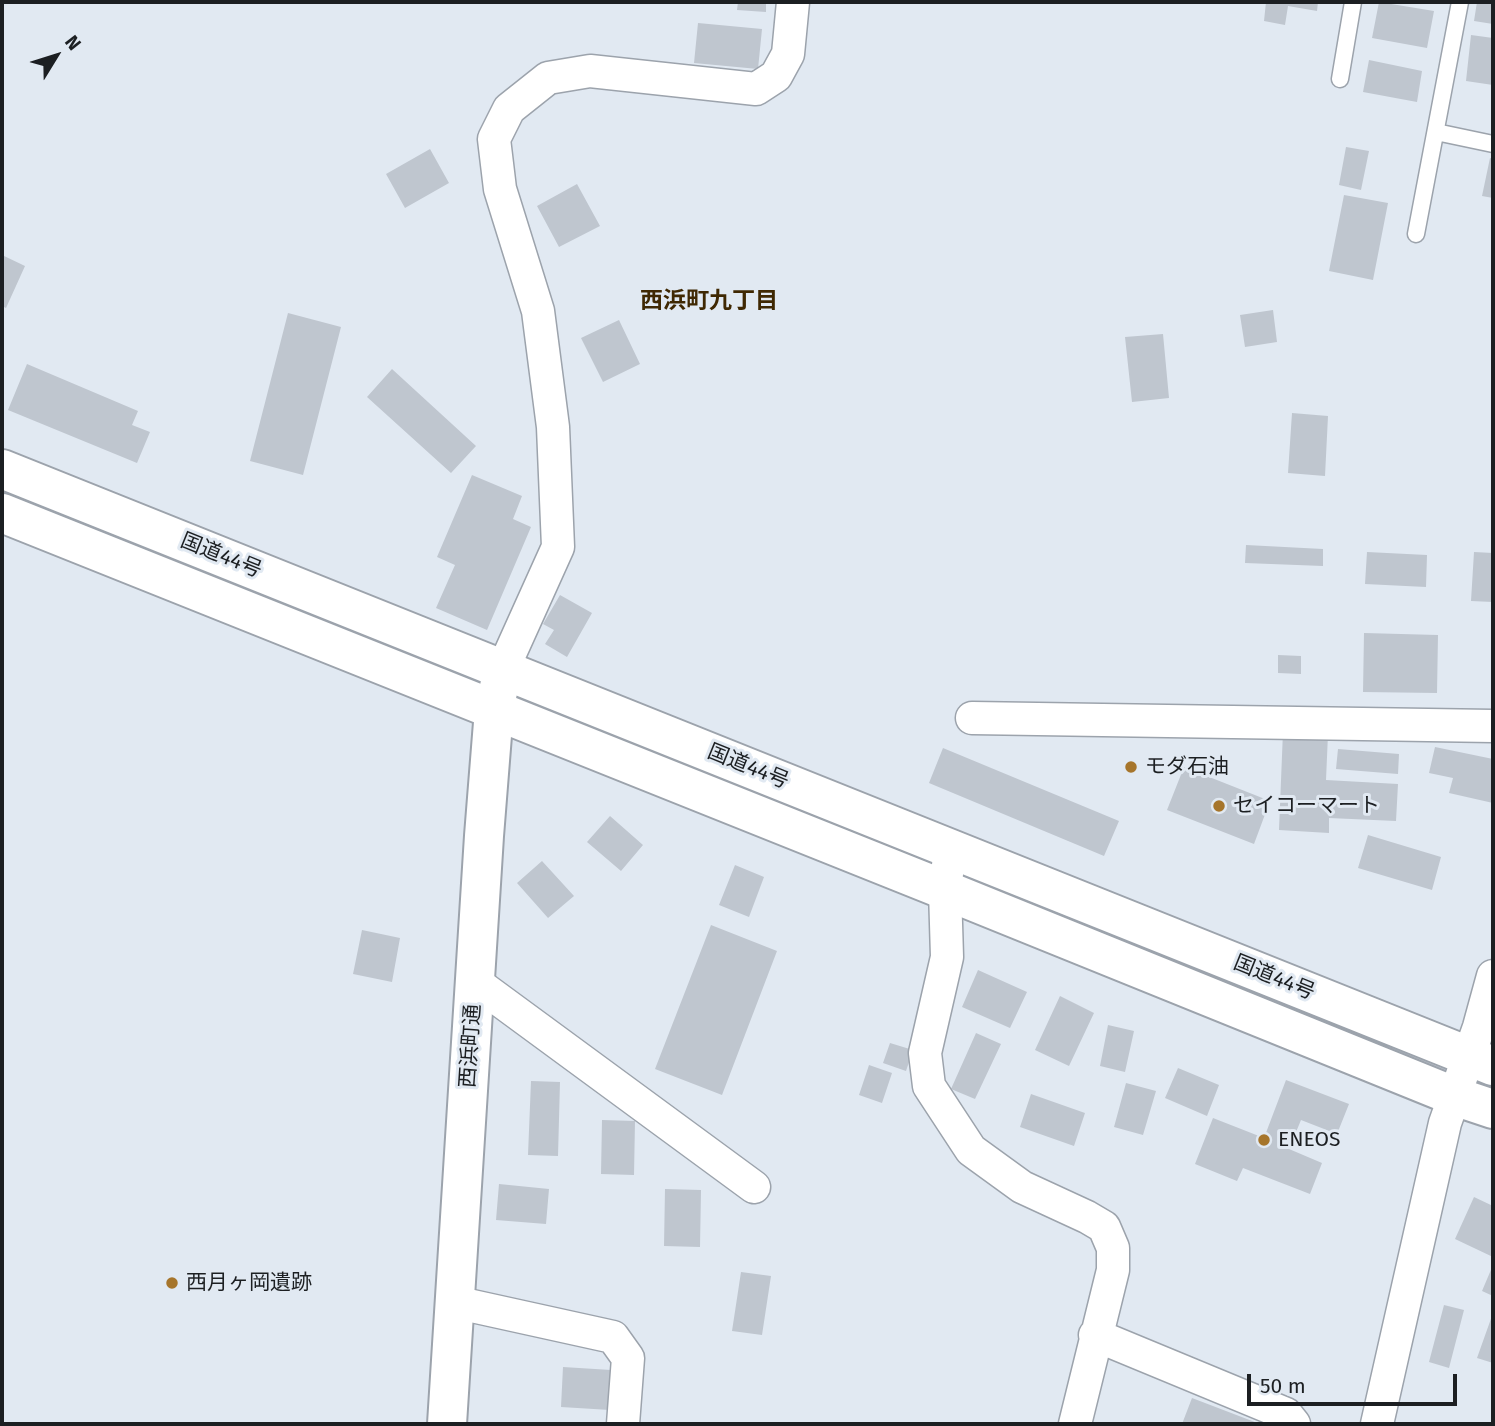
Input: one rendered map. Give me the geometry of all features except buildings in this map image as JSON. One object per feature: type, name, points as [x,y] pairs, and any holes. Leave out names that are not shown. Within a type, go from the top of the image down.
[{"type":"main road","name":"国道44号","points":[[2,469],[1481,1061]]},
{"type":"main road","name":"国道44号","points":[[2,513],[1454,1096],[1493,1109]]},
{"type":"main road","name":"西浜町通","points":[[447,1424],[495,710],[503,669]]},
{"type":"street","points":[[503,669],[558,547],[553,427],[538,311],[499,189],[494,139],[509,109],[548,78],[590,72],[756,89],[776,76],[788,54],[793,2]]},
{"type":"street","points":[[972,718],[1493,726]]},
{"type":"street","points":[[950,849],[945,890],[947,957],[925,1053],[929,1086],[971,1150],[1022,1187],[1104,1227],[1113,1248],[1112,1270],[1075,1424]]},
{"type":"street","points":[[1377,1424],[1446,1123],[1454,1096],[1481,1061],[1493,976]]},
{"type":"street","points":[[475,982],[754,1187]]},
{"type":"street","points":[[454,1302],[613,1337],[628,1358],[623,1424]]},
{"type":"street","points":[[1095,1335],[1286,1414],[1294,1424]]},
{"type":"lane","points":[[1340,79],[1353,2]]},
{"type":"lane","points":[[1416,234],[1460,2]]},
{"type":"lane","points":[[1436,132],[1493,144]]},
{"type":"place","name":"モダ石油","points":[[1131,767]]},
{"type":"place","name":"セイコーマート","points":[[1219,806]]},
{"type":"place","name":"ENEOS","points":[[1264,1140]]},
{"type":"place","name":"西月ヶ岡遺跡","points":[[172,1283]]},
{"type":"district","name":"西浜町九丁目","points":[[709,302]]}]
